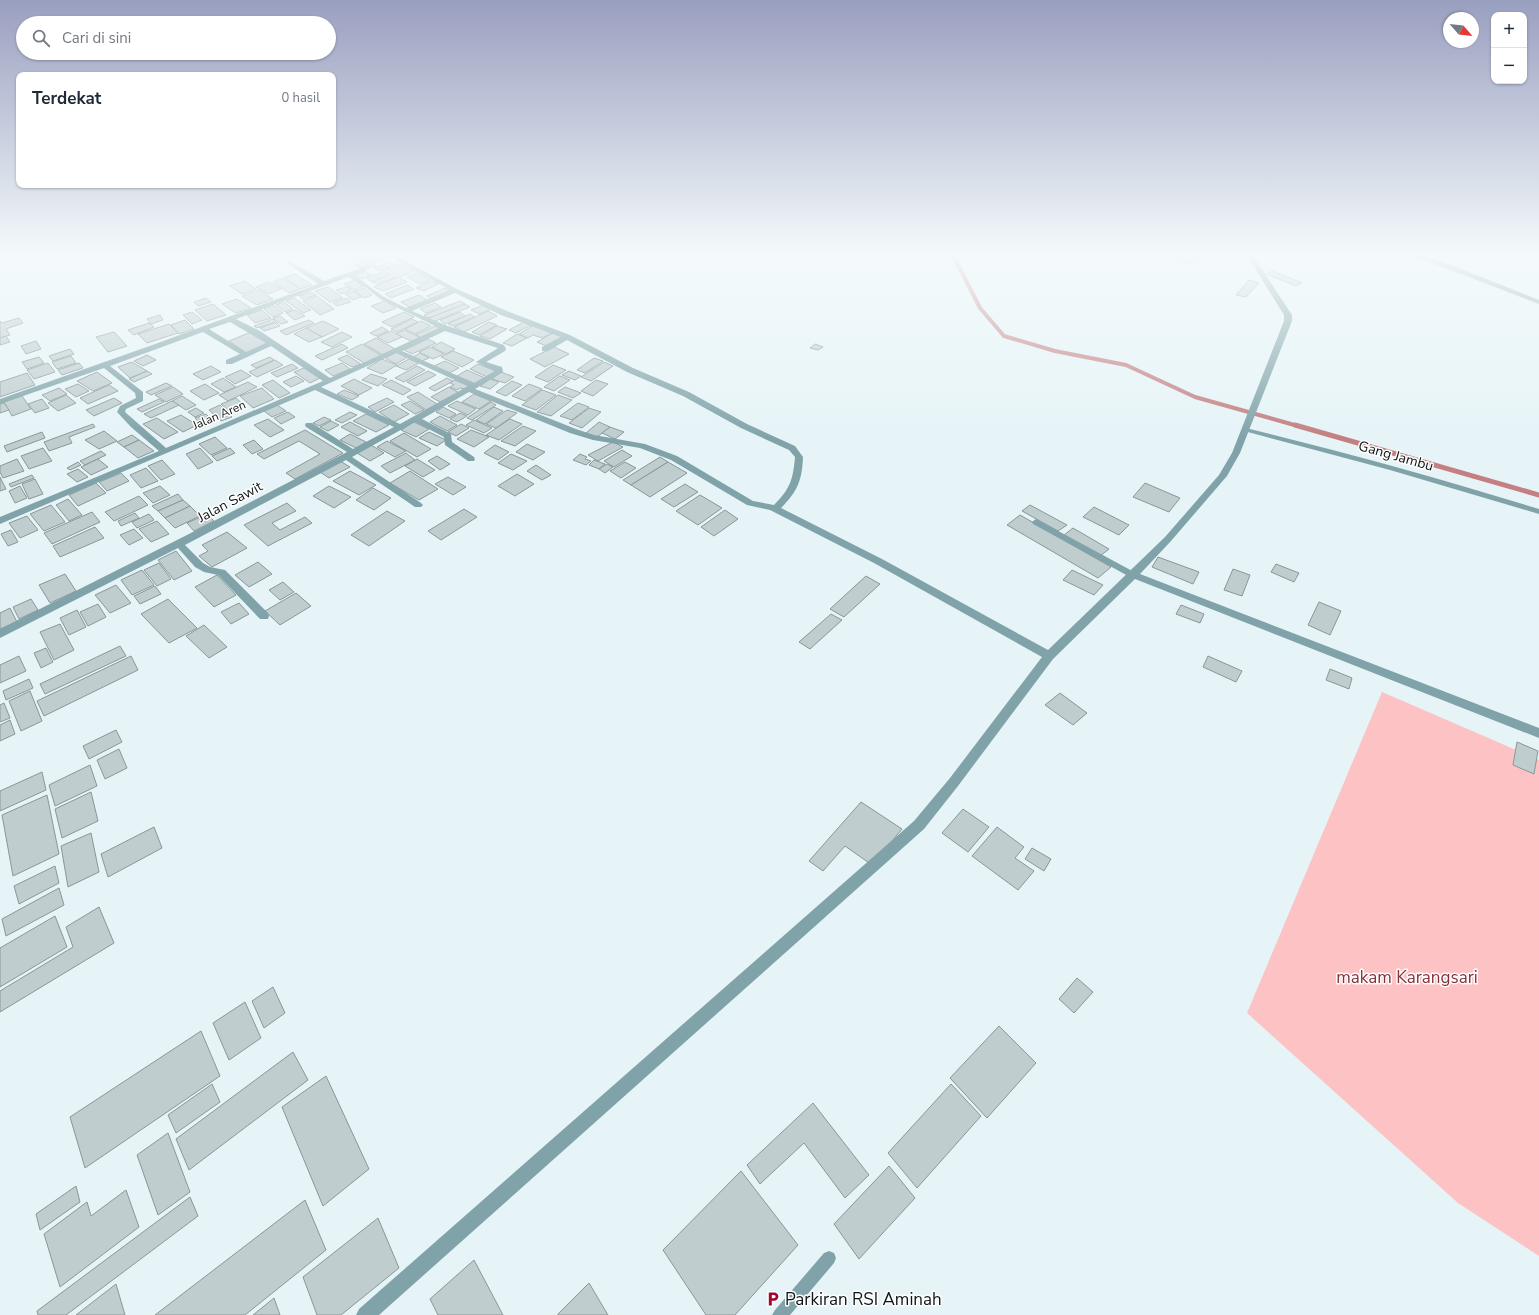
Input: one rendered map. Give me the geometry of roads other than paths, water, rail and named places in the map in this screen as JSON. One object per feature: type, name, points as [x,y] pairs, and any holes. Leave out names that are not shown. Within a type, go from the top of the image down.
[{"type":"street","points":[[0,402],[240,315]]},
{"type":"street","points":[[418,315],[445,328]]},
{"type":"street","points":[[510,315],[568,337],[630,370],[686,394],[744,426],[795,451],[799,457],[797,483],[791,492],[774,508]]},
{"type":"street","points":[[365,1315],[919,825],[954,782],[1049,656],[1168,539],[1223,476],[1236,453],[1247,427],[1288,321],[1288,315]]},
{"type":"street","points":[[230,319],[272,343],[329,381]]},
{"type":"street","name":"Jalan Aren","points":[[0,520],[219,429],[397,351],[445,328]]},
{"type":"street","name":"Jalan Sawit","points":[[0,634],[180,544],[301,481],[499,372],[499,369],[480,362],[502,349],[445,328]]},
{"type":"street","points":[[203,329],[246,355]]},
{"type":"street","points":[[545,349],[568,337]]},
{"type":"street","points":[[230,362],[272,343]]},
{"type":"street","points":[[397,351],[472,388],[573,431],[593,437],[642,446],[674,458],[750,503],[774,508],[878,561],[1049,656]]},
{"type":"street","points":[[105,365],[139,392],[140,399],[124,408],[121,412],[165,451]]},
{"type":"street","points":[[314,387],[400,427]]},
{"type":"street","points":[[416,419],[448,436],[448,443],[470,459]]},
{"type":"street","points":[[309,425],[418,505]]},
{"type":"street","points":[[180,544],[199,565],[208,570],[221,572],[264,616]]},
{"type":"street","points":[[1133,575],[1539,733]]},
{"type":"lane","name":"Gang Jambu","points":[[1247,427],[1476,492],[1539,512]]},
{"type":"lane","points":[[1036,522],[1133,575]]},
{"type":"lane","points":[[780,1315],[830,1258]]},
{"type":"waterway","points":[[986,315],[1004,336],[1055,351],[1126,365],[1195,397],[1298,426]]},
{"type":"waterway","points":[[1295,425],[1539,495]]},
{"type":"place","name":"Parkiran RSI Aminah","points":[[773,1299]]},
{"type":"park label","name":"makam Karangsari","points":[[1407,977]]}]
